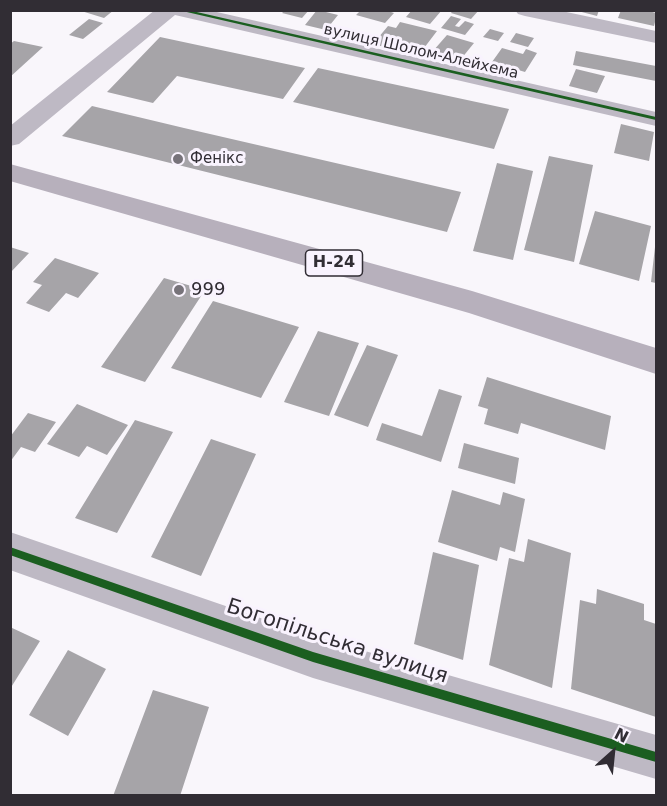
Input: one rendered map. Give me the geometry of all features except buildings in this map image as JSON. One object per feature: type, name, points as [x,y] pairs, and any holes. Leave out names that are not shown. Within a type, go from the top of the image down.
[{"type":"main road","name":"Н-24","points":[[10,172],[472,302],[657,361]]},
{"type":"street","points":[[10,139],[168,10]]},
{"type":"street","name":"вулиця Шолом-Алейхема","points":[[180,10],[657,119]]},
{"type":"street","points":[[525,10],[657,37]]},
{"type":"street","name":"Богопільська вулиця","points":[[10,551],[313,657],[657,757]]},
{"type":"cycle path","points":[[180,10],[656,119]]},
{"type":"cycle path","points":[[10,551],[313,657],[656,757]]},
{"type":"place","name":"Фенікс","points":[[178,159]]},
{"type":"place","name":"999","points":[[179,290]]}]
